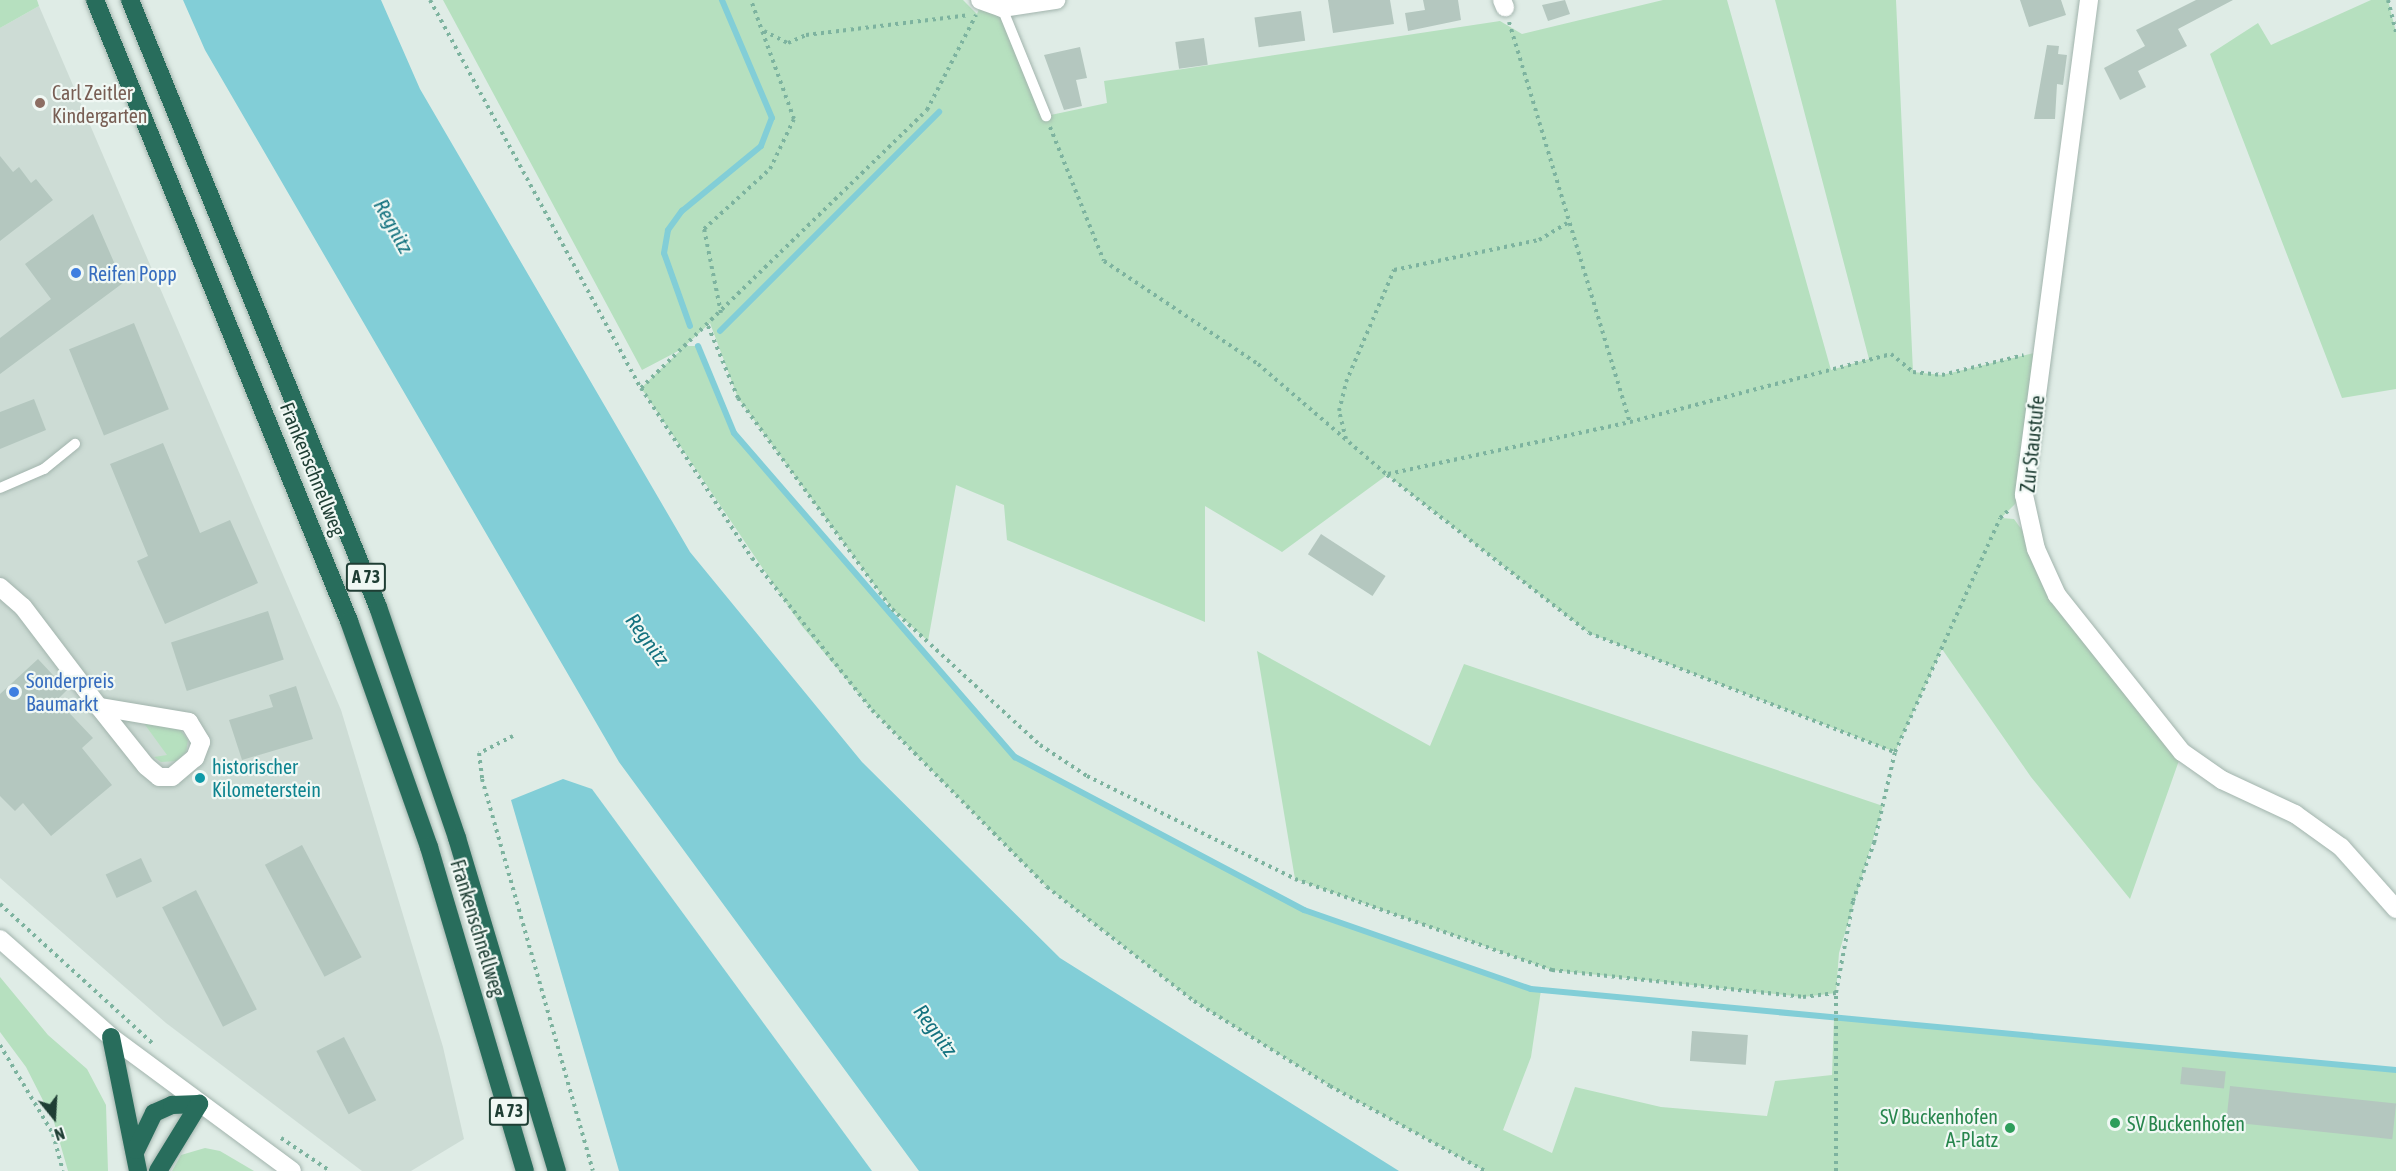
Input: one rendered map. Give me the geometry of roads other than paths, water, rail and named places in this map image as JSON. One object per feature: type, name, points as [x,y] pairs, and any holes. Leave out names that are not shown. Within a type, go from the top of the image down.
[{"type":"highway","name":"Frankenschnellweg","points":[[94,0],[349,621],[429,848],[525,1171]]},
{"type":"highway","name":"Frankenschnellweg","points":[[129,0],[378,607],[457,838],[557,1171]]},
{"type":"highway","points":[[111,1037],[136,1150],[138,1171]]},
{"type":"highway","points":[[136,1150],[154,1113],[172,1105],[199,1104]]},
{"type":"highway","points":[[158,1171],[199,1104]]},
{"type":"street","points":[[980,5],[1002,8],[1056,0]]},
{"type":"street","name":"Zur Staustufe","points":[[2089,0],[2024,495],[2036,549],[2057,595],[2175,745],[2222,780],[2295,814],[2341,847],[2396,909]]},
{"type":"street","points":[[0,587],[23,607],[99,706],[159,777],[172,777],[195,758],[201,742],[189,722],[99,706]]},
{"type":"street","points":[[0,939],[111,1037],[292,1171]]},
{"type":"lane","points":[[1002,8],[1046,116]]},
{"type":"lane","points":[[0,488],[44,469],[75,444]]},
{"type":"water","name":"Regnitz","points":[[183,0],[381,0],[420,89],[690,552],[862,762],[1060,958],[1399,1171],[919,1171],[619,762],[205,50]]},
{"type":"water","points":[[563,779],[592,789],[872,1171],[619,1171],[511,800]]},
{"type":"waterway","points":[[690,326],[664,253],[668,230],[682,211],[761,146],[772,118],[722,0]]},
{"type":"waterway","points":[[720,331],[939,112]]},
{"type":"waterway","points":[[698,346],[734,433],[1015,757],[1304,910],[1531,989],[2396,1070]]},
{"type":"place","name":"Carl Zeitler Kindergarten","points":[[40,103]]},
{"type":"place","name":"Reifen Popp","points":[[76,273]]},
{"type":"place","name":"Sonderpreis Baumarkt","points":[[14,692]]},
{"type":"place","name":"historischer Kilometerstein","points":[[200,778]]},
{"type":"place","name":"SV Buckenhofen","points":[[2115,1123]]},
{"type":"place","name":"SV Buckenhofen A-Platz","points":[[2010,1128]]}]
